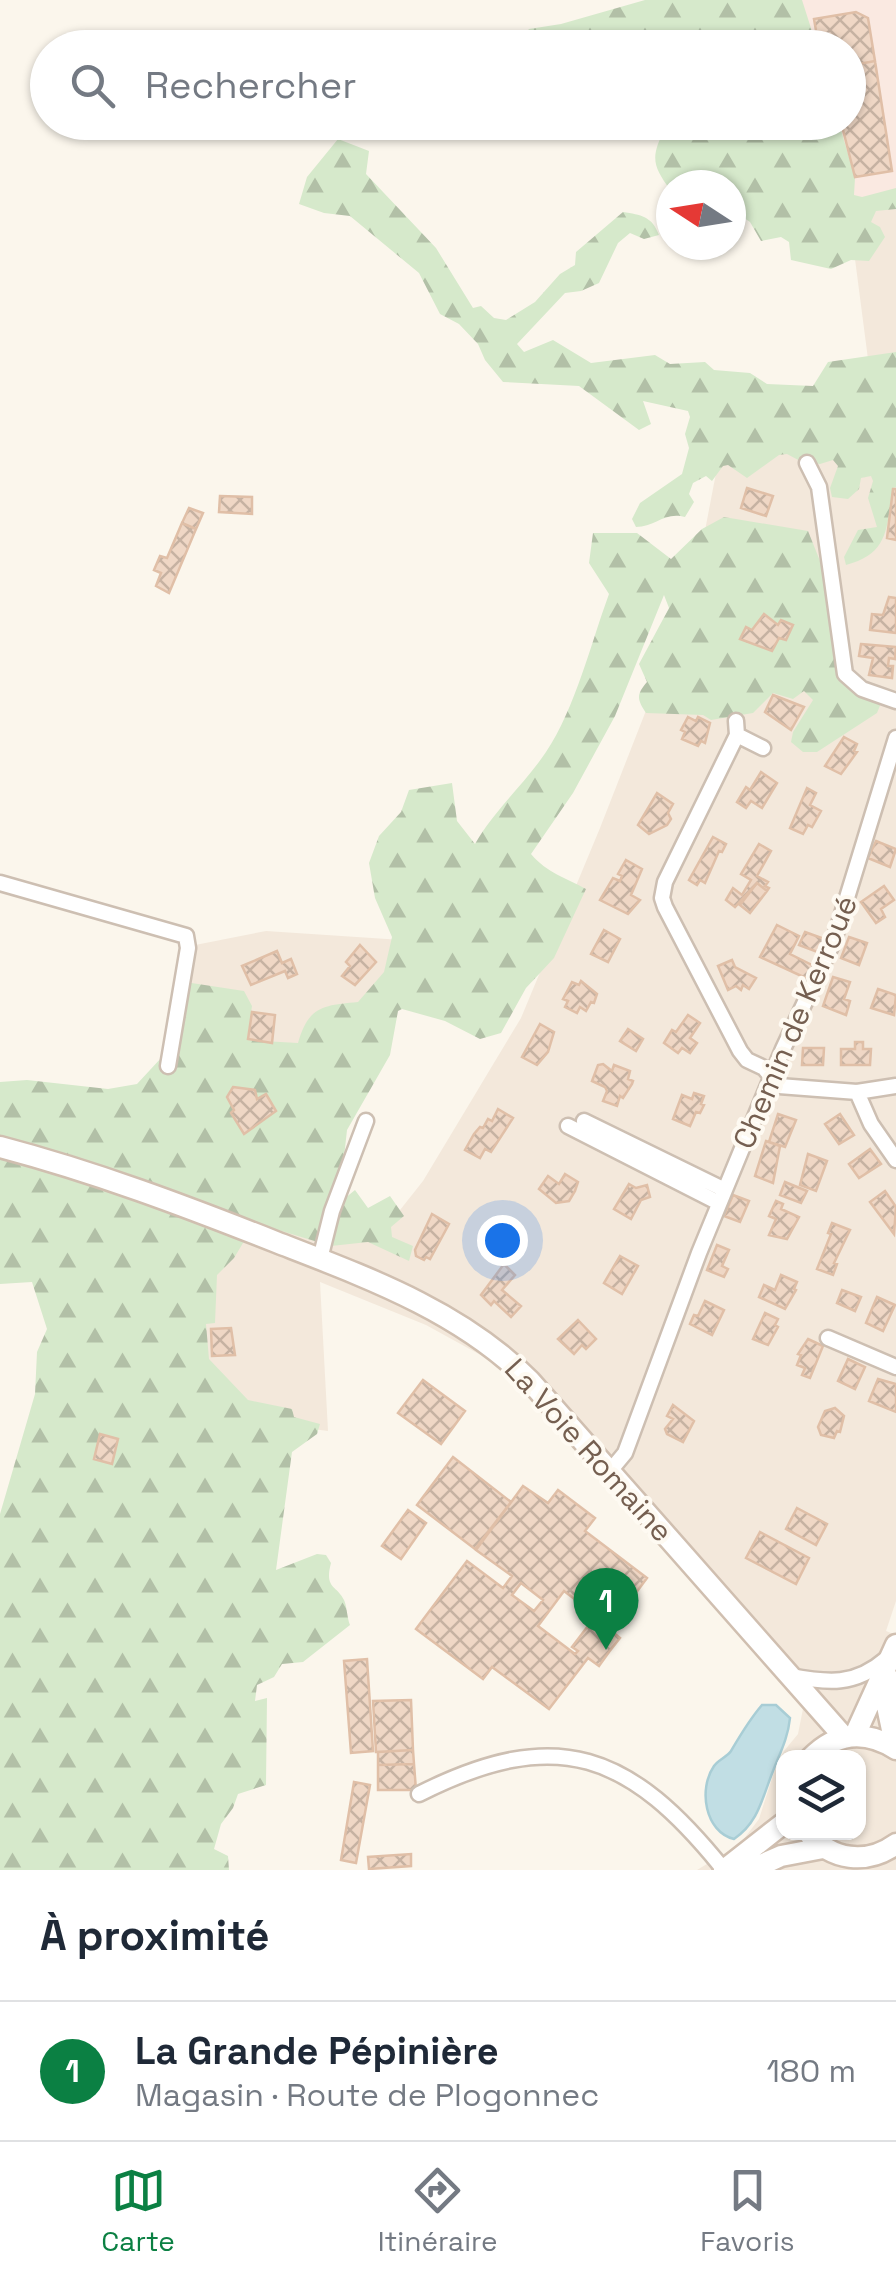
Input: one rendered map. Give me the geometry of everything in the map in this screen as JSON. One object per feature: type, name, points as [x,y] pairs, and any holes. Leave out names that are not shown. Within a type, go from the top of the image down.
[{"type":"street","points":[[807,463],[818,487],[845,674],[862,689],[896,702]]},
{"type":"street","points":[[763,748],[737,728],[668,874],[662,898],[728,1033],[744,1057],[764,1068],[771,1079],[782,1087],[857,1092],[896,1086]]},
{"type":"street","name":"Chemin de Kerroué","points":[[610,1472],[625,1453],[722,1196],[834,940],[896,738]]},
{"type":"street","points":[[0,883],[186,936],[188,948],[168,1066]]},
{"type":"street","points":[[857,1092],[871,1124],[896,1160]]},
{"type":"street","points":[[320,1259],[332,1210],[366,1121]]},
{"type":"street","name":"Chemin de Kerroué","points":[[584,1121],[722,1196]]},
{"type":"street","points":[[568,1126],[722,1196]]},
{"type":"street","name":"La Voie Romaine","points":[[0,1147],[127,1184],[320,1259],[410,1298],[482,1339],[530,1381],[811,1701],[849,1736]]},
{"type":"street","points":[[828,1338],[896,1367]]},
{"type":"street","points":[[790,1676],[842,1682],[866,1674],[895,1649]]},
{"type":"street","points":[[849,1736],[895,1649]]},
{"type":"street","points":[[895,1649],[886,1698],[896,1749]]},
{"type":"street","points":[[811,1701],[815,1750]]},
{"type":"street","points":[[821,1750],[849,1736],[884,1741],[896,1749]]},
{"type":"street","points":[[419,1794],[500,1762],[533,1757],[586,1762],[617,1770],[647,1790],[724,1870],[776,1829]]},
{"type":"street","points":[[750,1870],[815,1840],[849,1863],[889,1855]]},
{"type":"shaded area","points":[[791,0],[896,0],[896,204],[849,213],[830,140],[866,140],[866,30],[801,30]]},
{"type":"shaded area","points":[[896,204],[896,1601],[886,1631],[896,1635],[896,1870],[697,1870],[740,1844],[759,1819],[776,1768],[776,1840],[866,1840],[866,1750],[785,1750],[798,1734],[803,1709],[526,1394],[486,1358],[426,1325],[320,1282],[328,1431],[178,1411],[148,1176],[185,947],[266,931],[402,940],[308,1218],[377,1239],[423,1181],[521,1018],[694,588],[730,400],[777,412],[868,359],[849,213]]},
{"type":"green space","points":[[645,0],[802,0],[812,30],[528,30]]},
{"type":"green space","points":[[337,140],[369,151],[366,174],[436,248],[473,308],[481,306],[494,318],[506,320],[535,302],[560,274],[575,265],[576,252],[623,212],[649,220],[656,236],[644,239],[630,233],[618,243],[599,283],[565,293],[517,344],[524,352],[553,340],[591,363],[655,355],[670,364],[705,362],[714,370],[750,373],[767,384],[813,386],[828,362],[896,352],[896,487],[887,527],[878,546],[871,554],[846,565],[844,557],[858,530],[877,527],[868,498],[871,476],[861,478],[859,489],[848,499],[832,497],[830,488],[838,466],[833,460],[820,464],[802,462],[787,454],[779,455],[747,478],[728,465],[723,466],[712,481],[706,476],[693,483],[689,494],[694,502],[685,517],[672,516],[636,527],[632,519],[640,503],[682,474],[689,448],[685,434],[688,411],[643,401],[651,424],[639,430],[579,386],[503,382],[478,344],[459,324],[440,314],[419,273],[350,216],[324,213],[299,204],[307,177]]},
{"type":"green space","points":[[660,140],[844,140],[855,178],[854,195],[862,197],[896,188],[896,209],[876,211],[871,222],[880,227],[885,237],[869,261],[851,260],[831,269],[791,260],[789,242],[781,237],[761,241],[746,219],[746,170],[658,170],[656,154]]},
{"type":"green space","points":[[724,517],[808,531],[826,576],[839,664],[837,673],[849,687],[881,703],[877,713],[817,752],[803,752],[791,742],[813,700],[804,691],[793,699],[773,693],[753,713],[711,720],[703,715],[646,713],[639,697],[647,682],[639,664],[669,608],[664,595],[615,716],[573,793],[531,854],[550,871],[586,889],[554,958],[526,988],[501,1033],[480,1039],[445,1021],[398,1011],[390,1055],[347,1130],[339,1203],[355,1190],[368,1208],[390,1196],[404,1216],[391,1227],[392,1237],[413,1246],[409,1261],[368,1242],[331,1246],[255,1223],[234,1258],[217,1275],[215,1323],[206,1324],[209,1359],[248,1400],[292,1409],[294,1417],[320,1424],[317,1434],[292,1452],[276,1570],[317,1554],[326,1555],[331,1563],[330,1582],[344,1600],[350,1625],[303,1662],[282,1664],[274,1677],[257,1685],[255,1701],[267,1698],[266,1785],[238,1794],[221,1824],[214,1849],[228,1856],[229,1870],[0,1870],[0,1514],[35,1394],[37,1352],[47,1329],[32,1282],[0,1284],[0,1082],[27,1080],[108,1089],[137,1084],[162,1057],[185,982],[244,991],[252,1006],[247,1040],[298,1043],[307,1022],[319,1010],[358,1002],[384,972],[392,937],[375,898],[369,863],[379,836],[401,812],[409,790],[452,783],[457,821],[475,844],[556,735],[574,696],[609,594],[589,563],[593,533],[637,533],[671,559],[702,529]]},
{"type":"water","points":[[762,1705],[776,1705],[790,1718],[759,1809],[734,1839],[724,1835],[711,1819],[706,1786],[714,1766],[731,1751]]},
{"type":"building","points":[[856,12],[868,18],[875,61],[866,63],[866,30],[816,30],[814,19]]},
{"type":"building","points":[[875,61],[892,171],[855,177],[846,140],[866,140],[866,63]]},
{"type":"building","points":[[747,488],[773,496],[766,516],[741,508]]},
{"type":"building","points":[[896,489],[896,540],[887,538]]},
{"type":"building","points":[[220,496],[252,497],[252,514],[219,512]]},
{"type":"building","points":[[189,508],[203,513],[196,529],[182,523]]},
{"type":"building","points":[[182,523],[196,529],[169,593],[156,586],[161,573],[154,570],[160,556],[167,558]]},
{"type":"building","points":[[889,597],[896,598],[896,633],[870,630],[872,614],[883,615]]},
{"type":"building","points":[[764,614],[778,625],[781,620],[793,625],[786,640],[779,638],[772,651],[740,639],[746,627],[752,630]]},
{"type":"building","points":[[861,644],[896,647],[895,659],[889,658],[892,678],[869,675],[873,658],[859,656]]},
{"type":"building","points":[[773,695],[804,707],[791,730],[765,712]]},
{"type":"building","points":[[688,717],[710,723],[705,743],[701,741],[698,746],[682,739],[685,732],[681,730]]},
{"type":"building","points":[[844,737],[857,744],[857,752],[841,774],[825,766]]},
{"type":"building","points":[[761,772],[777,783],[762,808],[751,801],[746,808],[737,802]]},
{"type":"building","points":[[807,788],[816,793],[810,805],[821,811],[803,834],[790,828]]},
{"type":"building","points":[[657,793],[673,804],[668,813],[671,819],[649,834],[638,825]]},
{"type":"building","points":[[713,837],[726,844],[705,883],[700,880],[697,885],[689,880]]},
{"type":"building","points":[[876,841],[896,849],[890,867],[868,858]]},
{"type":"building","points":[[759,844],[771,851],[757,876],[768,882],[765,886],[769,888],[767,891],[757,883],[735,907],[726,900],[733,888],[742,895],[751,880],[741,874]]},
{"type":"building","points":[[626,860],[642,869],[631,895],[640,900],[628,914],[600,900],[613,878],[620,881],[622,876],[618,874]]},
{"type":"building","points":[[757,883],[767,891],[750,913],[740,905]]},
{"type":"building","points":[[884,886],[894,900],[881,909],[885,917],[876,923],[861,902]]},
{"type":"building","points":[[777,925],[799,936],[790,954],[814,966],[808,979],[760,957]]},
{"type":"building","points":[[604,930],[620,939],[608,962],[591,954]]},
{"type":"building","points":[[805,932],[827,940],[820,953],[799,945]]},
{"type":"building","points":[[849,937],[867,943],[859,965],[841,958]]},
{"type":"building","points":[[360,945],[376,962],[355,985],[342,976],[350,966],[346,962]]},
{"type":"building","points":[[277,951],[282,963],[291,959],[297,974],[288,978],[285,971],[251,985],[242,966]]},
{"type":"building","points":[[732,960],[735,967],[756,978],[749,989],[743,985],[741,990],[736,986],[728,990],[718,966]]},
{"type":"building","points":[[833,977],[850,982],[844,999],[850,1001],[846,1015],[823,1006]]},
{"type":"building","points":[[581,981],[597,994],[586,1011],[580,1007],[577,1013],[565,1007],[568,1001],[563,999],[572,982],[579,985]]},
{"type":"building","points":[[878,989],[896,995],[894,1015],[871,1008]]},
{"type":"building","points":[[252,1012],[275,1015],[272,1043],[248,1039]]},
{"type":"building","points":[[688,1015],[700,1023],[690,1038],[697,1043],[690,1053],[682,1048],[678,1053],[664,1043]]},
{"type":"building","points":[[540,1024],[554,1032],[548,1052],[537,1065],[522,1057]]},
{"type":"building","points":[[628,1029],[643,1039],[636,1051],[620,1041]]},
{"type":"building","points":[[855,1042],[863,1042],[863,1049],[871,1049],[870,1065],[841,1065],[841,1049],[855,1049]]},
{"type":"building","points":[[803,1048],[824,1048],[823,1065],[802,1065]]},
{"type":"building","points":[[598,1065],[612,1071],[614,1065],[630,1071],[628,1079],[632,1084],[623,1098],[620,1096],[617,1106],[603,1101],[605,1087],[592,1081]]},
{"type":"building","points":[[233,1087],[255,1090],[257,1099],[266,1094],[276,1111],[244,1134],[231,1113],[234,1110],[227,1097]]},
{"type":"building","points":[[694,1093],[704,1096],[704,1105],[690,1126],[673,1119],[682,1095],[692,1099]]},
{"type":"building","points":[[498,1109],[513,1118],[491,1152],[485,1149],[480,1158],[465,1150],[474,1134],[488,1119],[492,1121]]},
{"type":"building","points":[[778,1114],[796,1120],[785,1147],[769,1142]]},
{"type":"building","points":[[840,1114],[854,1135],[839,1144],[825,1124]]},
{"type":"building","points":[[766,1141],[780,1146],[773,1183],[755,1176]]},
{"type":"building","points":[[870,1149],[881,1164],[859,1178],[849,1164]]},
{"type":"building","points":[[808,1154],[827,1161],[816,1191],[800,1185]]},
{"type":"building","points":[[565,1174],[578,1182],[569,1201],[556,1203],[539,1189],[548,1176],[559,1184]]},
{"type":"building","points":[[785,1182],[807,1191],[801,1203],[780,1195]]},
{"type":"building","points":[[629,1184],[636,1188],[647,1185],[650,1197],[641,1200],[631,1219],[614,1209]]},
{"type":"building","points":[[885,1191],[896,1207],[894,1234],[870,1202]]},
{"type":"building","points":[[733,1195],[749,1201],[740,1222],[724,1216]]},
{"type":"building","points":[[776,1201],[783,1204],[781,1209],[799,1217],[787,1239],[769,1235],[776,1219],[769,1216]]},
{"type":"building","points":[[432,1214],[449,1224],[430,1259],[424,1260],[416,1256],[415,1250]]},
{"type":"building","points":[[832,1223],[850,1230],[834,1263],[837,1264],[833,1275],[817,1269]]},
{"type":"building","points":[[717,1245],[729,1250],[722,1266],[728,1269],[724,1277],[707,1270]]},
{"type":"building","points":[[620,1256],[638,1266],[622,1294],[604,1283]]},
{"type":"building","points":[[504,1264],[515,1275],[502,1290],[521,1306],[511,1317],[481,1295]]},
{"type":"building","points":[[781,1275],[797,1282],[785,1309],[759,1297],[764,1285],[775,1290]]},
{"type":"building","points":[[842,1290],[861,1297],[855,1311],[837,1303]]},
{"type":"building","points":[[877,1297],[895,1305],[883,1331],[866,1323]]},
{"type":"building","points":[[705,1301],[724,1310],[712,1335],[690,1324]]},
{"type":"building","points":[[765,1313],[778,1319],[768,1345],[753,1339]]},
{"type":"building","points":[[578,1320],[596,1339],[574,1354],[558,1339]]},
{"type":"building","points":[[231,1328],[235,1355],[212,1356],[211,1329]]},
{"type":"building","points":[[808,1339],[823,1346],[810,1378],[802,1375],[805,1368],[797,1365],[801,1355],[798,1354]]},
{"type":"building","points":[[848,1359],[865,1367],[855,1389],[838,1381]]},
{"type":"building","points":[[878,1379],[896,1384],[896,1412],[869,1401]]},
{"type":"building","points":[[423,1380],[465,1411],[441,1444],[398,1413]]},
{"type":"building","points":[[673,1405],[694,1421],[683,1442],[665,1429],[673,1419],[667,1416]]},
{"type":"building","points":[[835,1408],[844,1416],[840,1432],[834,1438],[821,1435],[818,1427],[825,1411]]},
{"type":"building","points":[[100,1434],[118,1439],[112,1464],[94,1459]]},
{"type":"building","points":[[453,1457],[511,1502],[475,1549],[417,1505]]},
{"type":"building","points":[[523,1486],[548,1503],[558,1490],[595,1518],[585,1531],[647,1578],[609,1629],[620,1638],[599,1666],[588,1658],[549,1709],[492,1667],[483,1679],[416,1629],[467,1561],[503,1588],[512,1576],[476,1550]],"holes":[[[521,1583],[543,1600],[534,1611],[512,1595]],[[564,1591],[602,1620],[600,1623],[594,1618],[572,1647],[578,1651],[575,1654],[538,1626]]]},
{"type":"building","points":[[797,1508],[827,1524],[816,1545],[786,1529]]},
{"type":"building","points":[[408,1510],[426,1523],[401,1559],[382,1546]]},
{"type":"building","points":[[760,1532],[809,1558],[796,1584],[746,1558]]},
{"type":"building","points":[[367,1659],[373,1751],[351,1753],[344,1661]]},
{"type":"building","points":[[411,1700],[413,1750],[376,1752],[373,1701]]},
{"type":"building","points":[[413,1750],[414,1764],[378,1765],[378,1752]]},
{"type":"building","points":[[414,1764],[416,1790],[378,1790],[378,1765]]},
{"type":"building","points":[[354,1782],[370,1785],[356,1863],[341,1860]]},
{"type":"building","points":[[411,1854],[411,1866],[369,1869],[368,1857]]},
{"type":"place","name":"La Grande Pépinière","points":[[606,1650]]}]
